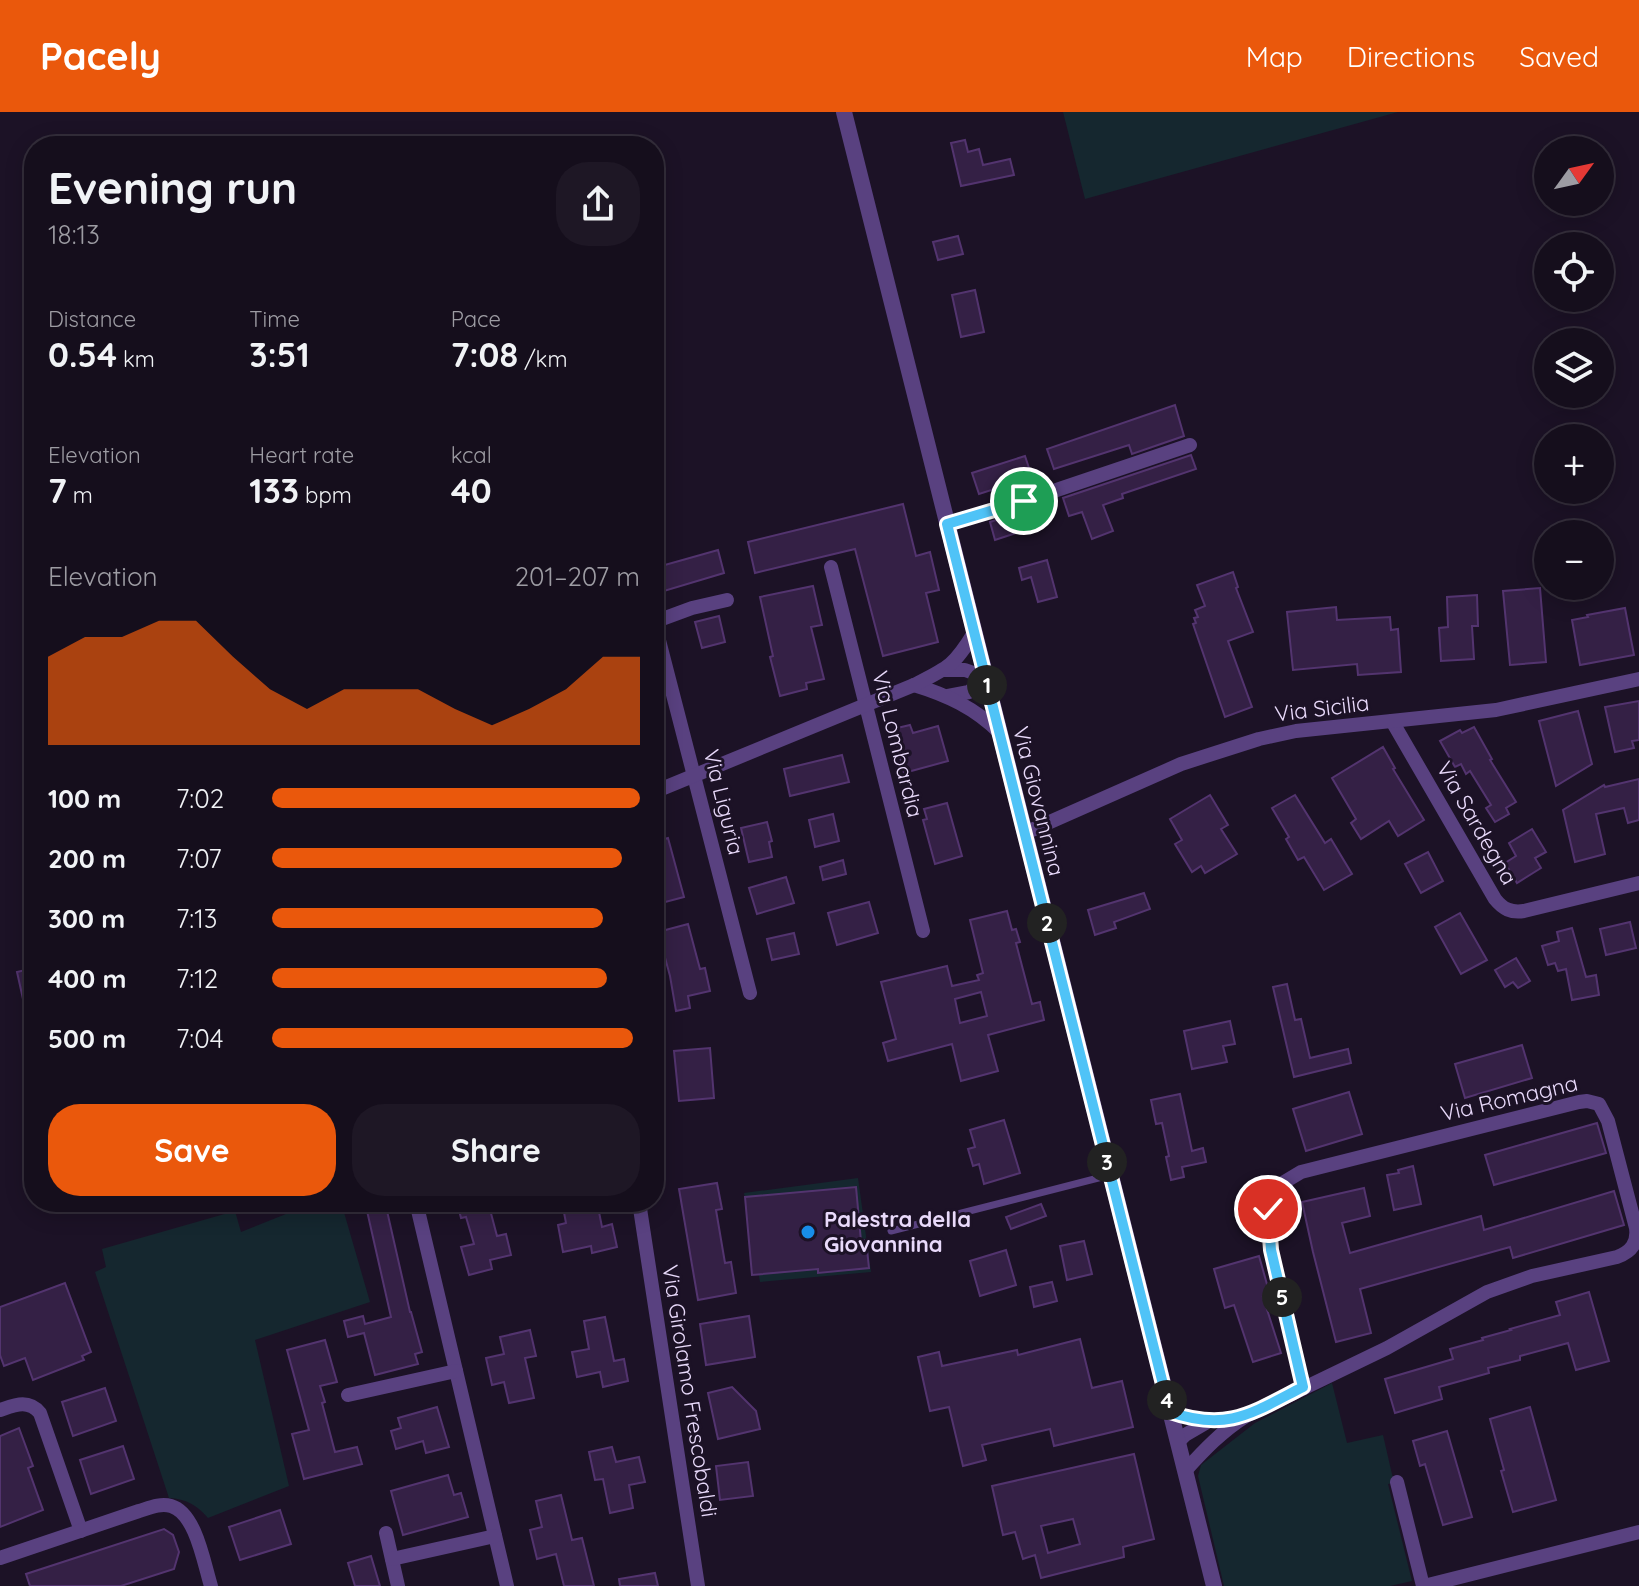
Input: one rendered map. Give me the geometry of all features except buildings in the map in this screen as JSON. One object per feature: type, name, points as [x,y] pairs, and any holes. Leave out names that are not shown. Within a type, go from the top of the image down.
[{"type":"street","name":"Via Giovannina","points":[[844,112],[1214,1586]]},
{"type":"street","points":[[947,524],[1190,445]]},
{"type":"street","name":"Via Lombardia","points":[[831,567],[923,931]]},
{"type":"street","name":"Via Liguria","points":[[664,618],[727,600]]},
{"type":"street","points":[[664,788],[914,685],[944,670],[962,654],[974,633]]},
{"type":"street","name":"Via Liguria","points":[[664,660],[750,993]]},
{"type":"street","points":[[944,670],[965,670],[985,677],[969,692],[948,696]]},
{"type":"street","name":"Via Sicilia","points":[[1025,833],[1172,767],[1231,747],[1296,731],[1496,710],[1639,679]]},
{"type":"street","points":[[914,685],[948,696],[977,713],[1000,733]]},
{"type":"street","name":"Via Sardegna","points":[[1392,721],[1495,899],[1504,908],[1524,911],[1639,883]]},
{"type":"street","name":"Via Romagna","points":[[1209,1421],[1178,1442],[1188,1445],[1197,1443],[1223,1431],[1246,1416],[1387,1348],[1499,1287],[1532,1276],[1617,1257],[1629,1251],[1635,1242],[1636,1228],[1608,1121],[1599,1104],[1579,1102],[1316,1168],[1295,1174],[1276,1187],[1268,1209],[1269,1239],[1303,1387]]},
{"type":"street","points":[[418,1212],[507,1586]]},
{"type":"street","name":"Via Girolamo Frescobaldi","points":[[641,1212],[698,1586]]},
{"type":"street","points":[[348,1395],[456,1371]]},
{"type":"street","points":[[0,1410],[24,1404],[35,1407],[40,1413],[81,1531]]},
{"type":"street","name":"Via Romagna","points":[[1170,1412],[1209,1421],[1246,1416]]},
{"type":"street","name":"Via Romagna","points":[[1185,1471],[1223,1431]]},
{"type":"street","points":[[1397,1482],[1424,1586],[1639,1532]]},
{"type":"street","points":[[0,1558],[156,1506],[169,1505],[188,1519],[211,1586]]},
{"type":"street","points":[[386,1533],[398,1586]]},
{"type":"street","points":[[392,1559],[495,1536]]},
{"type":"lane","points":[[891,1231],[1110,1175]]},
{"type":"shaded area","points":[[1063,112],[1398,112],[1085,199]]},
{"type":"shaded area","name":"Palestra della Giovannina","points":[[858,1178],[871,1272],[760,1282],[744,1193]]},
{"type":"shaded area","points":[[232,1212],[235,1212],[241,1232],[291,1212],[344,1212],[370,1302],[255,1340],[289,1486],[208,1518],[191,1504],[169,1498],[95,1272],[106,1267],[102,1249]]},
{"type":"shaded area","points":[[1332,1383],[1347,1443],[1383,1435],[1394,1483],[1388,1484],[1412,1581],[1390,1586],[1224,1586],[1198,1476],[1201,1465],[1255,1423]]},
{"type":"place","name":"Palestra della Giovannina","points":[[808,1232]]},
{"type":"route","points":[[1024,501],[947,524],[1170,1412],[1196,1420],[1224,1421],[1246,1416],[1303,1387],[1271,1250],[1268,1209]]}]
